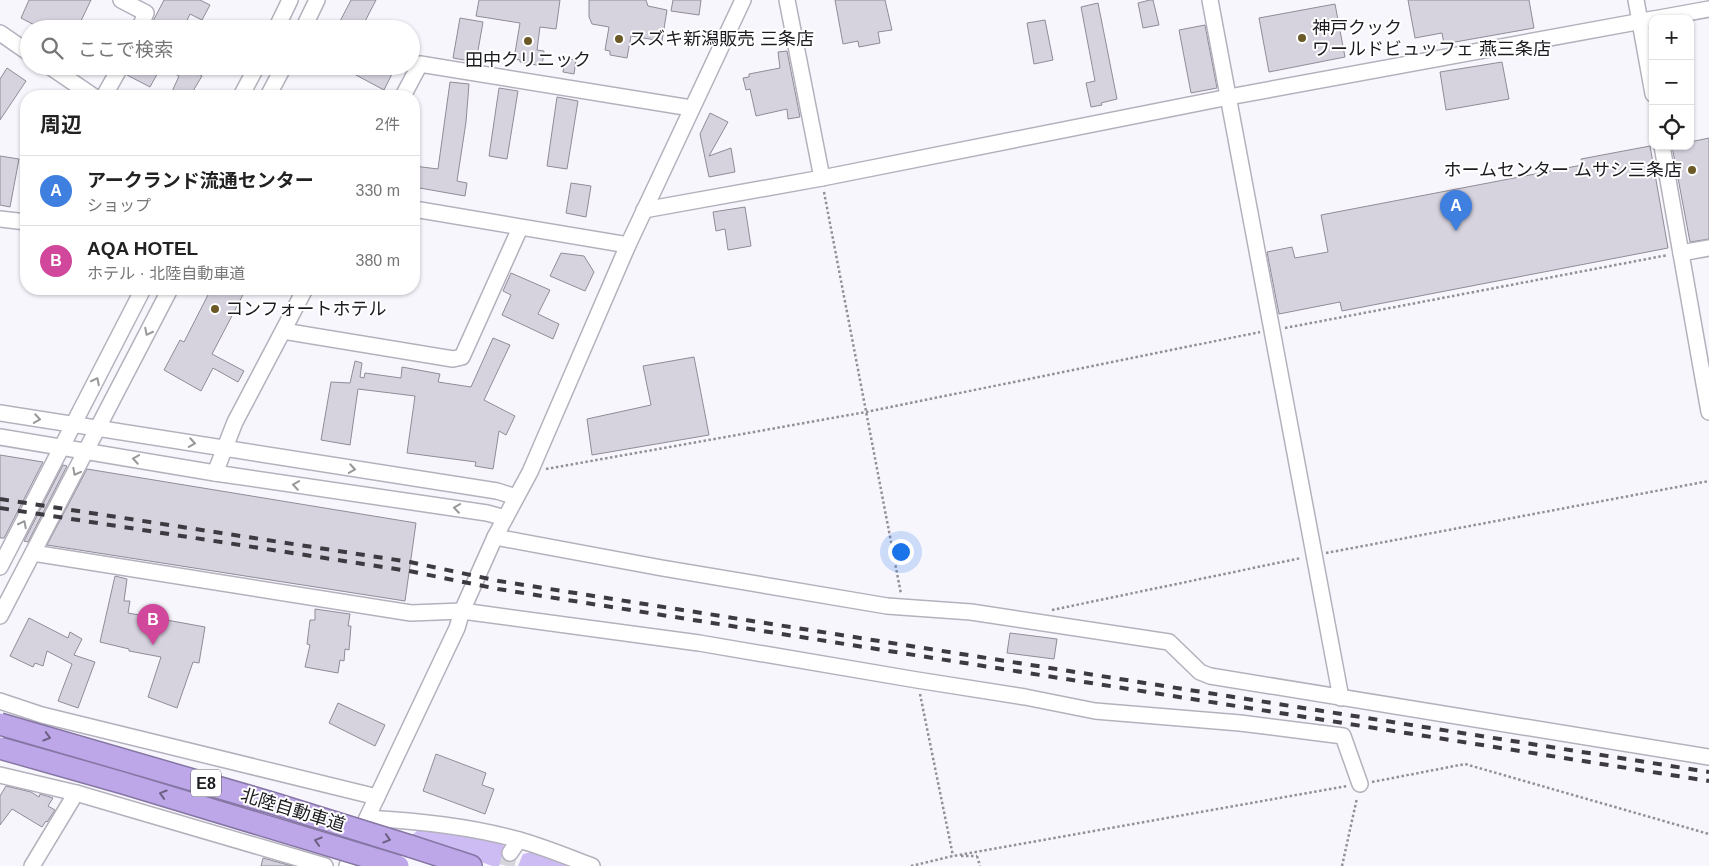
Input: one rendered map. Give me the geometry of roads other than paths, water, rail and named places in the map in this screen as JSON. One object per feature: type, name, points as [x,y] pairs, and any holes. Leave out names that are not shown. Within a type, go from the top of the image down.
[{"type":"highway","name":"北陸自動車道","points":[[0,724],[262,800],[471,866]]},
{"type":"highway","name":"北陸自動車道","points":[[0,748],[132,785],[398,866]]},
{"type":"street","points":[[121,0],[146,13],[143,20]]},
{"type":"street","points":[[280,20],[290,0]]},
{"type":"street","points":[[307,20],[317,0]]},
{"type":"street","points":[[347,866],[367,818],[458,628],[462,611],[495,537],[530,472],[644,210],[743,0]]},
{"type":"street","points":[[787,0],[822,178]]},
{"type":"street","points":[[1210,0],[1341,698]]},
{"type":"street","points":[[644,210],[822,178],[1229,97],[1649,20],[1636,0]]},
{"type":"street","points":[[1676,15],[1709,9]]},
{"type":"street","points":[[0,33],[20,46]]},
{"type":"street","points":[[420,64],[691,108]]},
{"type":"street","points":[[62,75],[83,90]]},
{"type":"street","points":[[107,90],[116,75]]},
{"type":"street","points":[[244,90],[252,75]]},
{"type":"street","points":[[271,90],[279,75]]},
{"type":"street","points":[[406,90],[414,75]]},
{"type":"street","points":[[1663,150],[1709,412]]},
{"type":"street","points":[[420,210],[628,245]]},
{"type":"street","points":[[0,218],[20,221]]},
{"type":"street","points":[[283,331],[453,359],[462,358],[520,228]]},
{"type":"street","points":[[1681,253],[1709,248]]},
{"type":"street","points":[[0,567],[140,295]]},
{"type":"street","points":[[0,616],[99,429],[167,295]]},
{"type":"street","points":[[216,473],[235,422],[302,295]]},
{"type":"street","points":[[0,413],[497,491],[516,497]]},
{"type":"street","points":[[0,437],[216,473],[477,511],[505,518]]},
{"type":"street","points":[[495,537],[672,570],[903,608],[971,612],[1169,642],[1200,672],[1210,676],[1709,757]]},
{"type":"street","points":[[33,553],[411,613],[462,611],[699,643],[917,680],[1025,696],[1095,711],[1240,723],[1343,736],[1360,784]]},
{"type":"street","points":[[0,701],[42,715],[377,797]]},
{"type":"street","points":[[0,775],[76,793],[325,866]]},
{"type":"street","points":[[32,866],[76,793]]},
{"type":"street","points":[[367,818],[418,821],[467,828],[519,840],[592,866]]},
{"type":"street","points":[[510,854],[519,840]]},
{"type":"tunnel","points":[[507,866],[510,853]]},
{"type":"railway","points":[[0,499],[410,562],[499,581],[1709,772]]},
{"type":"railway","points":[[0,508],[409,571],[498,589],[1709,781]]},
{"type":"place","name":"神戸クック ワールドビュッフェ 燕三条店","points":[[1302,38]]},
{"type":"place","name":"スズキ新潟販売 三条店","points":[[619,39]]},
{"type":"place","name":"田中クリニック","points":[[528,41]]},
{"type":"place","name":"ホームセンター ムサシ三条店","points":[[1692,170]]},
{"type":"place","name":"アークランド流通センター","points":[[1456,231]]},
{"type":"place","name":"コンフォートホテル","points":[[215,309]]},
{"type":"place","name":"AQA HOTEL","points":[[153,645]]}]
